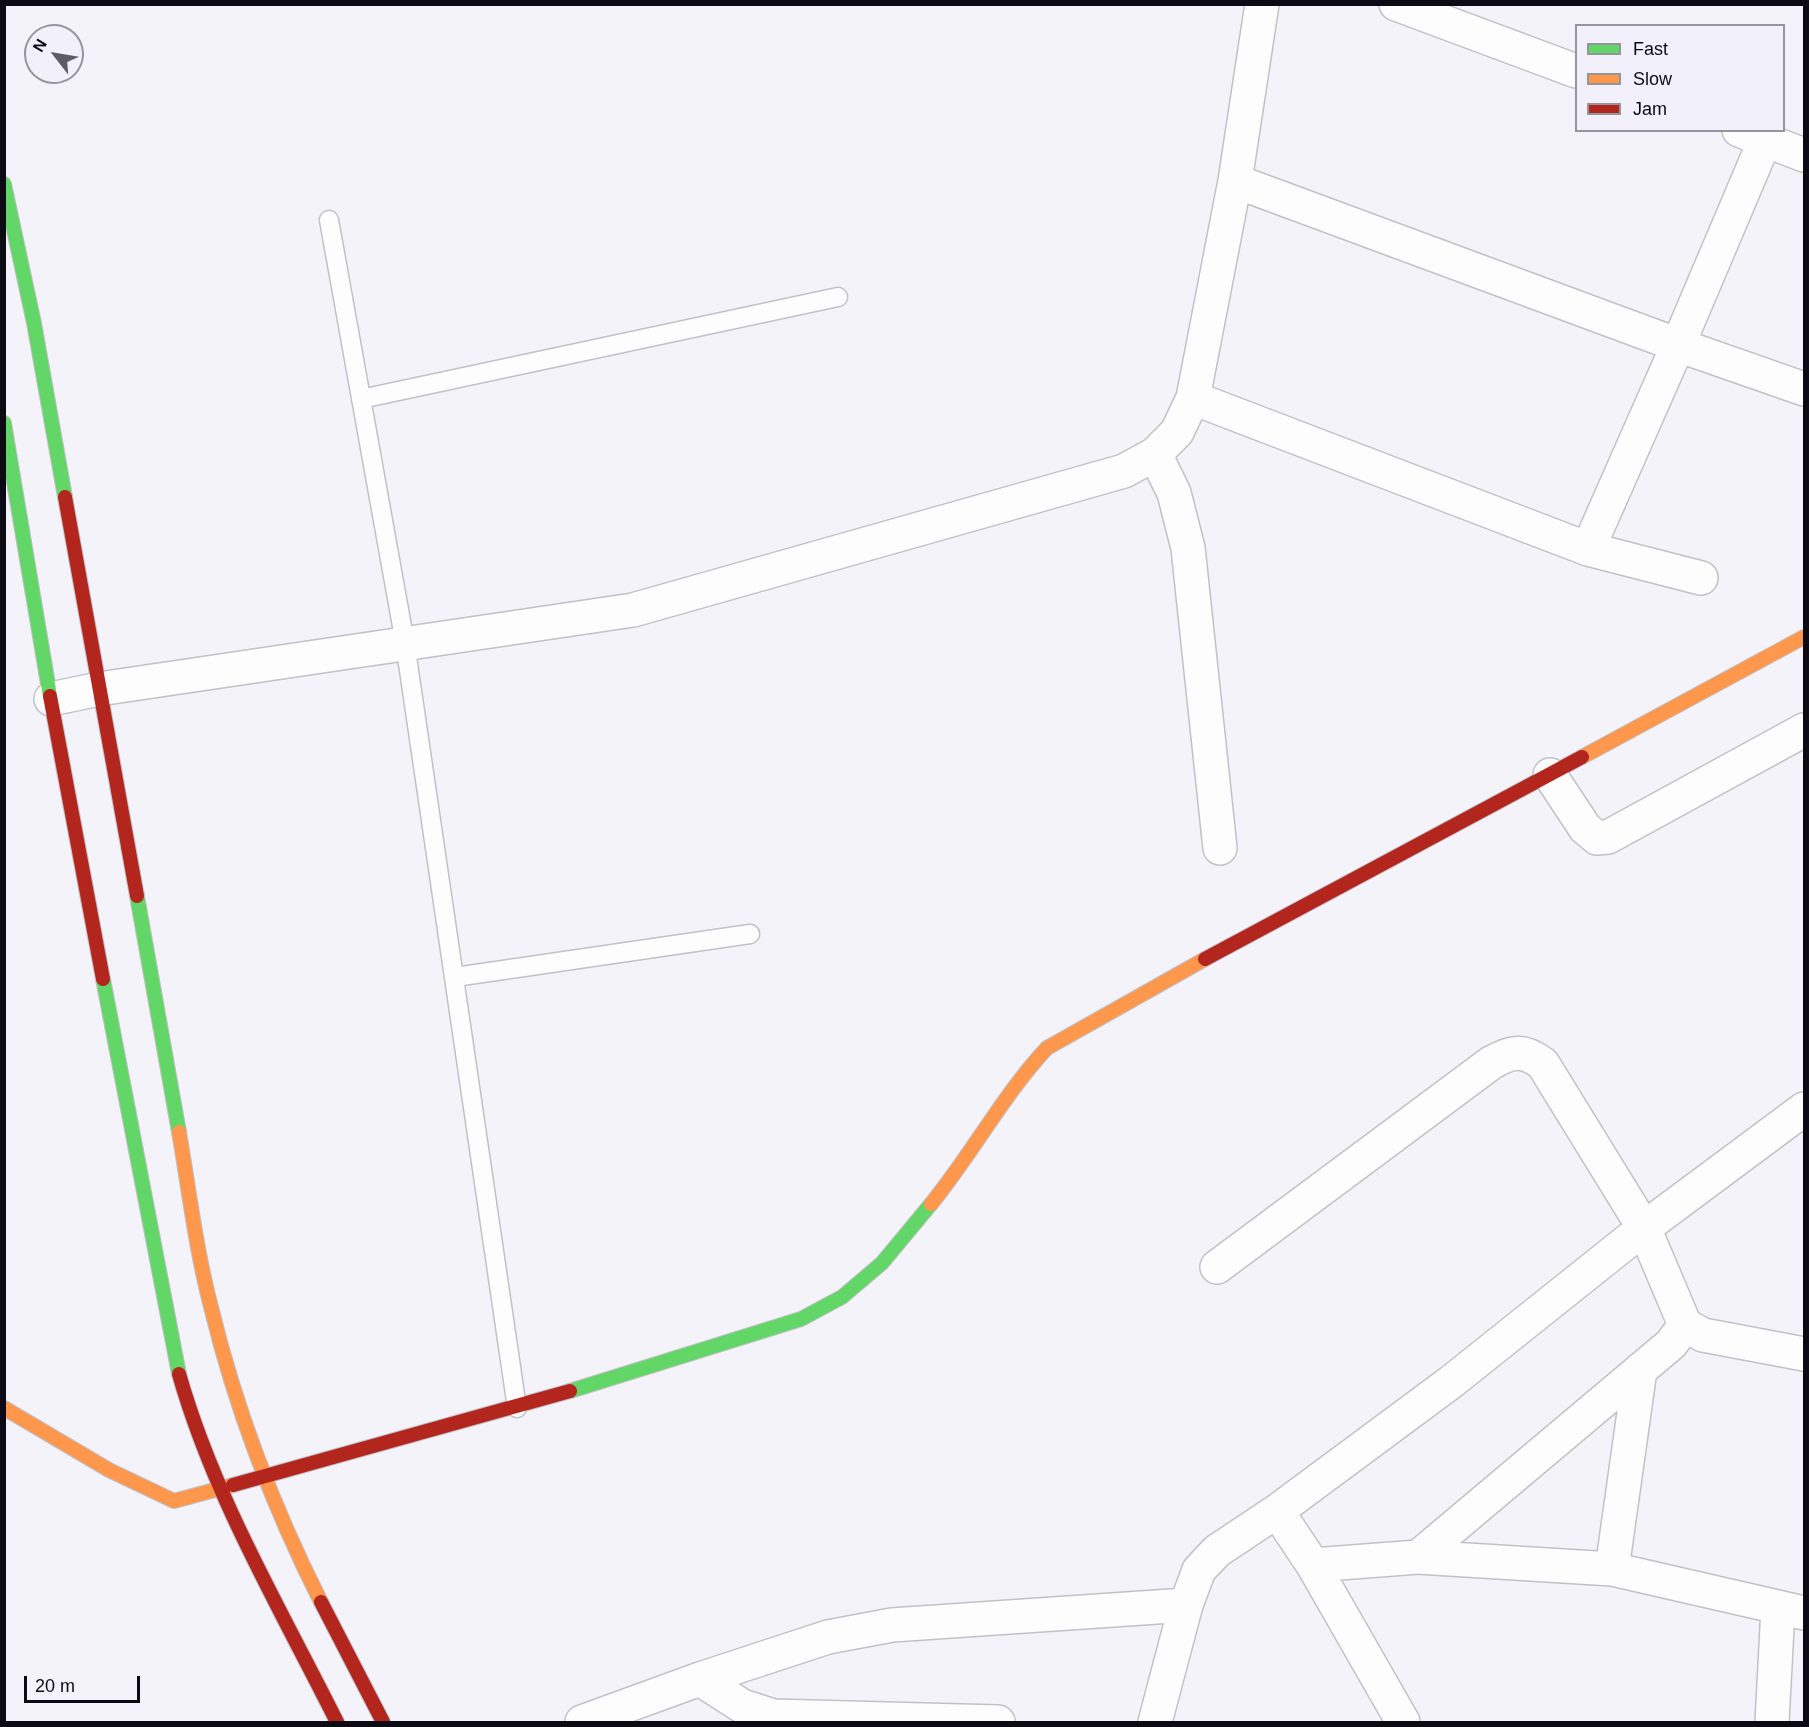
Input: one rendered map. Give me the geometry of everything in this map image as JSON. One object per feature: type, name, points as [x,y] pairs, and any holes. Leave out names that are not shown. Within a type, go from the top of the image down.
[{"type":"street","points":[[51,699],[99,689],[633,610],[1124,471],[1155,454],[1177,432],[1194,398],[1235,181],[1262,4]]},
{"type":"street","points":[[1396,4],[1575,71]]},
{"type":"street","points":[[1588,549],[1678,345],[1752,135],[1804,155]]},
{"type":"street","points":[[1235,181],[1678,345],[1804,389]]},
{"type":"street","points":[[4,184],[34,322],[210,1305],[230,1379],[264,1479],[292,1542],[382,1722]]},
{"type":"street","points":[[1194,398],[1588,549],[1701,578]]},
{"type":"street","points":[[4,423],[51,699],[173,1355],[191,1417],[220,1490],[337,1722]]},
{"type":"street","points":[[1155,454],[1174,492],[1188,548],[1220,848]]},
{"type":"street","points":[[4,1408],[81,1456],[133,1484],[174,1502],[517,1408],[801,1319],[842,1297],[882,1263],[922,1216],[1030,1066],[1047,1048],[1209,957],[1804,637]]},
{"type":"street","points":[[1550,775],[1585,828],[1597,838],[1608,837],[1804,730]]},
{"type":"street","points":[[1218,1267],[1491,1063],[1510,1052],[1530,1053],[1543,1064],[1644,1228],[1685,1325],[1703,1335],[1804,1354]]},
{"type":"street","points":[[1155,1722],[1186,1605],[1199,1570],[1216,1551],[1277,1511],[1450,1382],[1644,1228],[1804,1109]]},
{"type":"street","points":[[1419,1557],[1671,1344],[1685,1325]]},
{"type":"street","points":[[1612,1569],[1640,1370]]},
{"type":"street","points":[[1277,1511],[1313,1565],[1403,1722]]},
{"type":"street","points":[[1313,1565],[1419,1557],[1612,1569],[1679,1582],[1791,1610],[1772,1722]]},
{"type":"street","points":[[582,1722],[700,1679],[828,1637],[892,1625],[1186,1605]]},
{"type":"street","points":[[700,1679],[742,1706],[772,1716],[998,1722]]},
{"type":"lane","points":[[329,220],[405,644],[517,1408]]},
{"type":"lane","points":[[361,399],[838,297]]},
{"type":"lane","points":[[455,977],[750,933]]},
{"type":"traffic: fast","points":[[4,184],[34,323],[65,497]]},
{"type":"traffic: fast","points":[[4,423],[50,696]]},
{"type":"traffic: fast","points":[[137,896],[179,1132]]},
{"type":"traffic: fast","points":[[103,979],[179,1374]]},
{"type":"traffic: fast","points":[[570,1391],[801,1319],[842,1297],[882,1263],[931,1204]]},
{"type":"traffic: slow","points":[[1582,757],[1804,637]]},
{"type":"traffic: slow","points":[[931,1204],[1016,1085],[1047,1048],[1205,959]]},
{"type":"traffic: slow","points":[[179,1132],[201,1264],[232,1383],[257,1458],[287,1530],[321,1602]]},
{"type":"traffic: slow","points":[[4,1408],[109,1470],[174,1501],[233,1485]]},
{"type":"traffic: jam","points":[[65,497],[137,896]]},
{"type":"traffic: jam","points":[[50,696],[103,979]]},
{"type":"traffic: jam","points":[[1205,959],[1582,757]]},
{"type":"traffic: jam","points":[[179,1374],[210,1464],[229,1508],[337,1722]]},
{"type":"traffic: jam","points":[[233,1485],[570,1391]]},
{"type":"traffic: jam","points":[[321,1602],[383,1722]]}]
